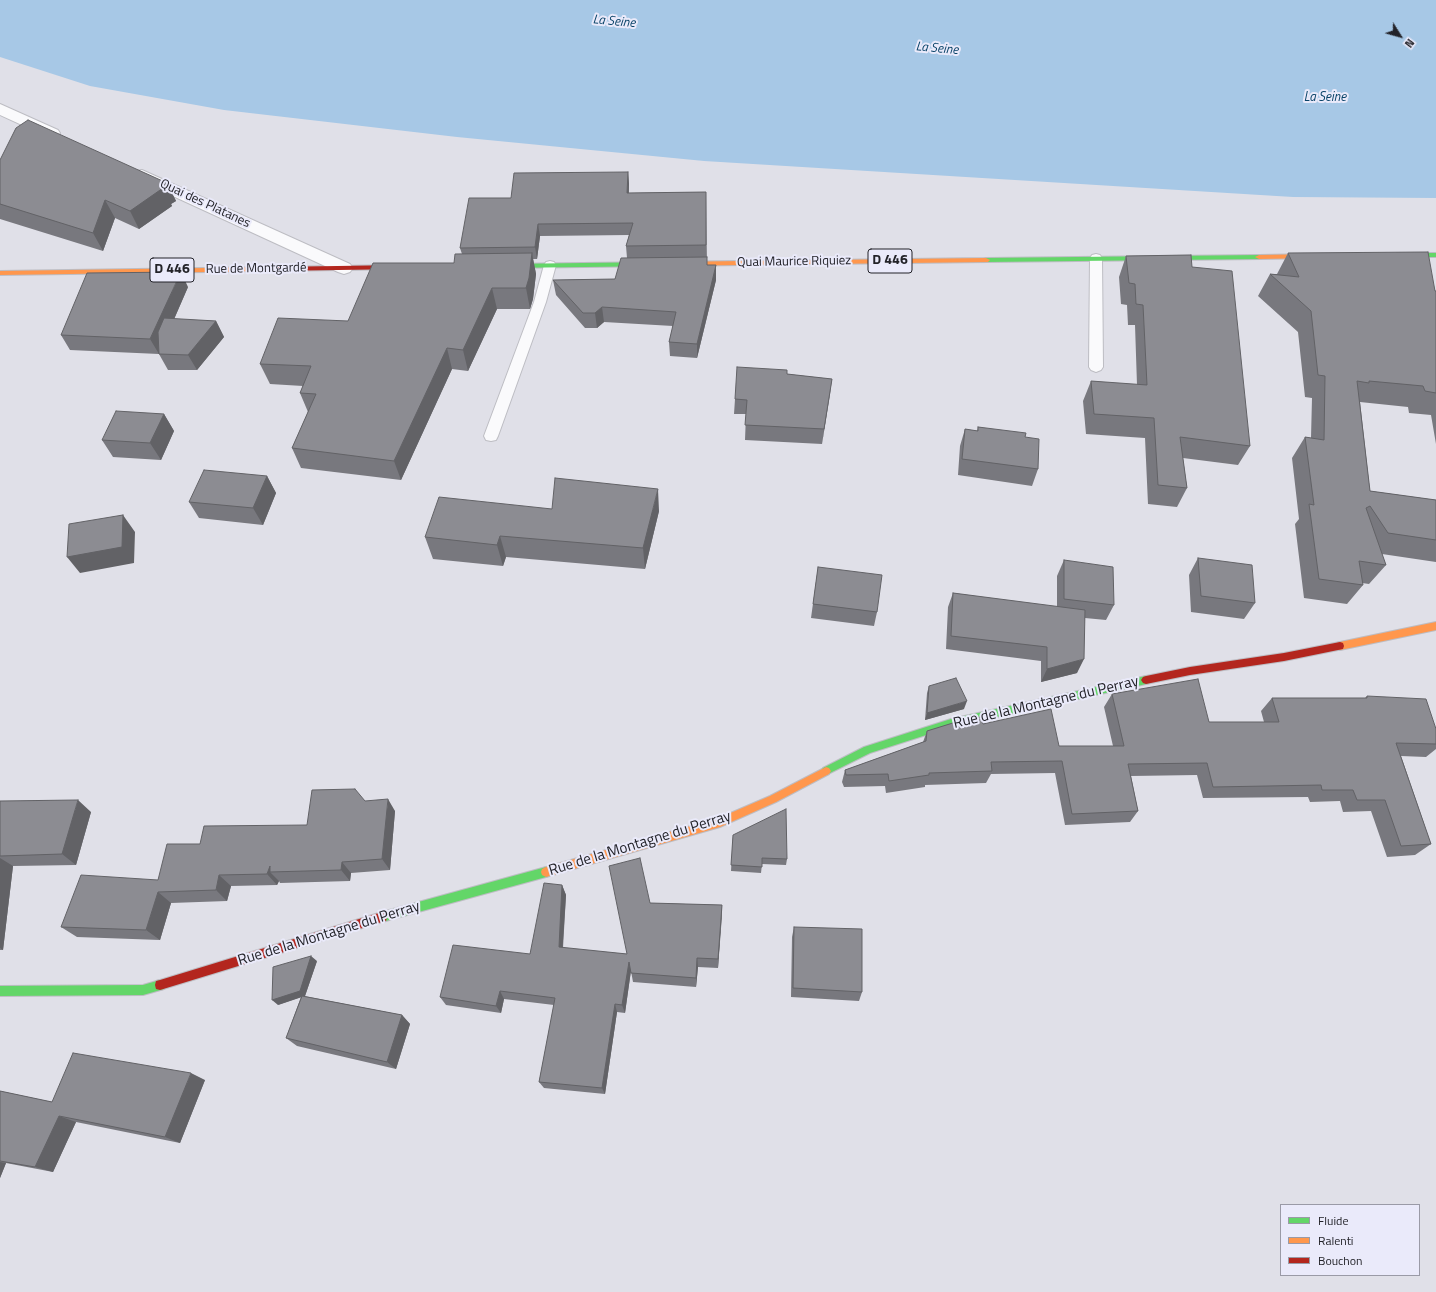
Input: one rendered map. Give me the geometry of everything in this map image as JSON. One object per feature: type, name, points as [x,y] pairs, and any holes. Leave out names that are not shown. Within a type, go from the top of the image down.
[{"type":"main road","points":[[1393,255],[1436,255]]},
{"type":"main road","name":"Quai Maurice Riquiez","points":[[496,266],[1330,256]]},
{"type":"main road","name":"D 446","points":[[344,268],[411,267]]},
{"type":"main road","name":"Rue de Montgardé","points":[[0,273],[344,268]]},
{"type":"main road","name":"Rue de la Montagne du Perray","points":[[0,991],[143,990],[398,912],[662,840],[720,822],[773,799],[867,750],[951,724],[1078,694],[1436,626]]},
{"type":"street","points":[[0,109],[64,139]]},
{"type":"street","name":"Quai des Platanes","points":[[128,169],[344,268]]},
{"type":"lane","points":[[1096,258],[1096,367]]},
{"type":"lane","points":[[491,436],[540,302],[550,266]]},
{"type":"water","name":"La Seine","points":[[0,0],[1436,0],[1436,198],[1293,197],[704,161],[457,137],[224,110],[90,86],[0,57]]},
{"type":"building","points":[[28,120],[167,183],[161,187],[163,188],[130,211],[105,200],[93,233],[0,204],[0,160],[16,128]]},
{"type":"building","points":[[628,172],[627,193],[706,192],[706,245],[626,246],[633,223],[538,224],[535,247],[460,248],[469,198],[511,198],[514,173]]},
{"type":"building","points":[[1428,252],[1436,291],[1436,393],[1425,391],[1423,386],[1357,381],[1370,491],[1436,500],[1436,540],[1388,533],[1370,506],[1366,508],[1386,565],[1359,561],[1363,585],[1319,579],[1309,504],[1314,505],[1305,437],[1324,440],[1325,376],[1318,375],[1311,311],[1270,274],[1299,277],[1288,253]]},
{"type":"building","points":[[532,253],[529,278],[526,288],[492,288],[463,350],[447,348],[394,461],[292,448],[316,394],[300,393],[311,366],[260,364],[278,318],[348,321],[373,263],[454,263],[455,254]]},
{"type":"building","points":[[1191,255],[1192,267],[1232,271],[1250,446],[1180,437],[1187,488],[1158,485],[1154,418],[1094,414],[1091,381],[1147,385],[1143,305],[1136,304],[1135,284],[1129,283],[1126,256]]},
{"type":"building","points":[[707,257],[707,265],[716,265],[697,344],[669,342],[676,312],[602,307],[595,313],[583,313],[553,280],[615,279],[621,258]]},
{"type":"building","points":[[181,272],[150,339],[61,335],[87,273]]},
{"type":"building","points":[[164,318],[216,321],[188,355],[159,354],[158,332]]},
{"type":"building","points":[[737,367],[787,370],[787,374],[832,379],[824,429],[745,425],[747,400],[735,399]]},
{"type":"building","points":[[116,411],[164,414],[150,443],[102,440]]},
{"type":"building","points":[[978,427],[1026,433],[1025,437],[1039,439],[1038,469],[962,459],[965,429],[978,431]]},
{"type":"building","points":[[204,470],[267,476],[253,508],[189,502]]},
{"type":"building","points":[[555,478],[658,489],[643,548],[500,536],[497,545],[425,537],[439,497],[552,509]]},
{"type":"building","points":[[123,515],[122,547],[67,557],[69,524]]},
{"type":"building","points":[[1198,558],[1252,565],[1255,603],[1201,596]]},
{"type":"building","points":[[1064,560],[1113,567],[1114,605],[1064,599]]},
{"type":"building","points":[[818,567],[882,575],[877,612],[813,604]]},
{"type":"building","points":[[953,593],[1085,610],[1084,659],[1047,669],[1047,647],[951,636]]},
{"type":"building","points":[[956,678],[967,701],[927,713],[929,686]]},
{"type":"building","points":[[1198,679],[1209,722],[1279,722],[1272,698],[1367,698],[1367,696],[1426,699],[1436,729],[1436,744],[1396,743],[1431,844],[1401,846],[1385,800],[1357,800],[1353,790],[1322,790],[1321,785],[1213,787],[1207,763],[1128,764],[1138,811],[1072,814],[1062,761],[991,762],[992,771],[929,773],[929,775],[889,781],[888,774],[846,775],[845,770],[926,741],[927,731],[956,722],[980,717],[983,724],[1051,709],[1059,746],[1124,746],[1112,694]]},
{"type":"building","points":[[355,789],[365,801],[388,799],[382,859],[342,862],[341,870],[270,872],[270,866],[267,874],[219,875],[216,890],[158,892],[146,930],[61,927],[81,875],[158,880],[167,844],[200,844],[204,826],[307,825],[312,790]]},
{"type":"building","points":[[78,800],[62,854],[0,856],[0,801]]},
{"type":"building","points":[[786,809],[787,859],[762,858],[762,867],[731,865],[733,835]]},
{"type":"building","points":[[640,858],[650,903],[722,905],[718,959],[697,958],[696,978],[631,973],[629,962],[622,1005],[615,1004],[602,1088],[539,1082],[555,998],[500,991],[496,1006],[440,997],[453,945],[530,954],[544,883],[562,885],[559,947],[627,954],[609,866]]},
{"type":"building","points":[[794,927],[862,929],[862,992],[793,988]]},
{"type":"building","points":[[311,956],[300,991],[272,1000],[273,967]]},
{"type":"building","points":[[302,996],[402,1015],[387,1062],[286,1038]]},
{"type":"building","points":[[73,1053],[191,1073],[165,1137],[59,1116],[35,1167],[0,1161],[0,1091],[52,1102]]},
{"type":"traffic: fast","points":[[1399,255],[1436,255]]},
{"type":"traffic: fast","points":[[986,260],[1259,257]]},
{"type":"traffic: fast","points":[[505,266],[661,264]]},
{"type":"traffic: fast","points":[[826,771],[867,750],[951,723],[1146,680]]},
{"type":"traffic: fast","points":[[382,917],[546,872]]},
{"type":"traffic: fast","points":[[0,991],[143,990],[160,985]]},
{"type":"traffic: slow","points":[[1259,257],[1317,256]]},
{"type":"traffic: slow","points":[[661,264],[986,260]]},
{"type":"traffic: slow","points":[[0,273],[273,269]]},
{"type":"traffic: slow","points":[[1340,646],[1436,626]]},
{"type":"traffic: slow","points":[[546,872],[720,822],[773,799],[826,771]]},
{"type":"traffic: jam","points":[[273,269],[401,267]]},
{"type":"traffic: jam","points":[[1146,680],[1190,671],[1284,657],[1340,646]]},
{"type":"traffic: jam","points":[[160,985],[382,917]]}]
